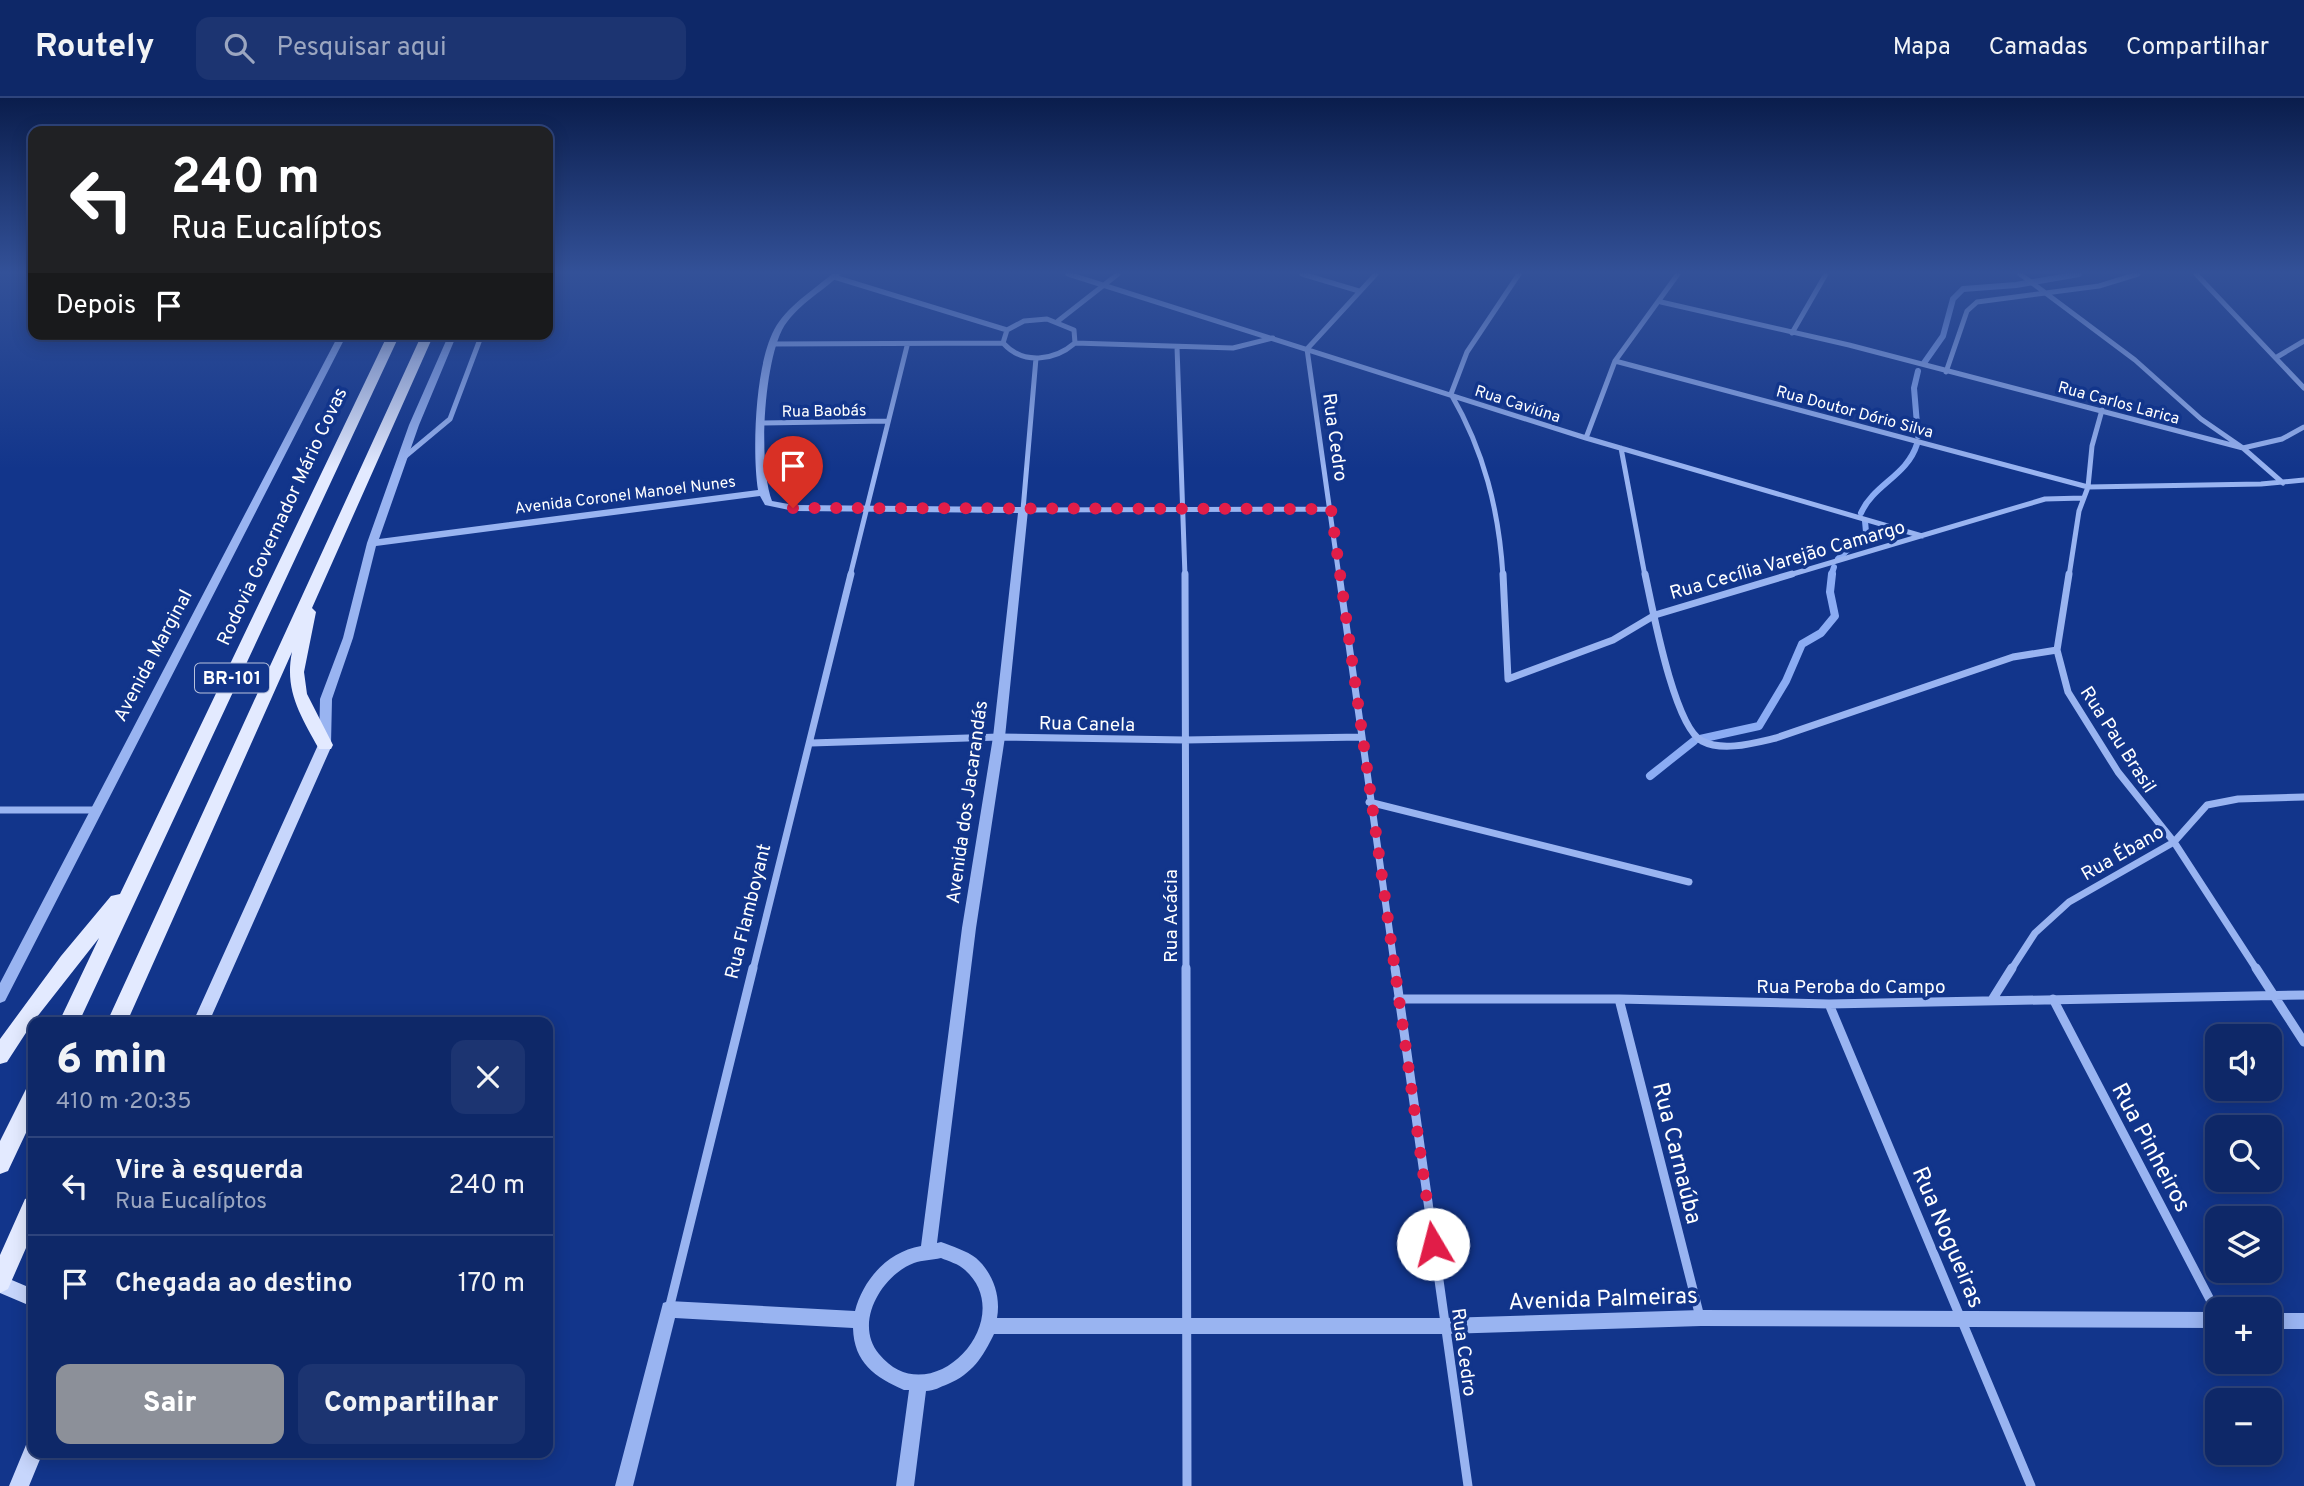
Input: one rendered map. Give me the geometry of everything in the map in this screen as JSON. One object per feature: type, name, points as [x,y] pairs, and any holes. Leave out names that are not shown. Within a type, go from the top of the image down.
[{"type":"main road","name":"Rodovia Governador Mário Covas","points":[[71,1017],[391,340]]},
{"type":"main road","name":"BR-101","points":[[119,1017],[425,340]]},
{"type":"main road","points":[[203,1017],[325,745],[299,694],[296,672],[314,582]]},
{"type":"main road","points":[[0,1055],[68,962],[135,879]]},
{"type":"main road","points":[[0,1164],[28,1106]]},
{"type":"main road","points":[[28,1219],[0,1283],[28,1296]]},
{"type":"main road","points":[[19,1486],[29,1458]]},
{"type":"street","name":"Avenida Coronel Manoel Nunes","points":[[372,543],[761,493],[763,381],[774,339]]},
{"type":"street","points":[[1003,343],[1004,339]]},
{"type":"street","points":[[1075,339],[1075,343]]},
{"type":"street","points":[[772,344],[907,346],[1003,343],[1014,354],[1036,358],[1060,354],[1075,343],[1233,348],[1270,339]]},
{"type":"street","name":"Rua Caviúna","points":[[1275,339],[1586,438],[1923,536]]},
{"type":"street","points":[[1307,349],[1316,339]]},
{"type":"street","points":[[1451,394],[1467,352],[1476,339]]},
{"type":"street","points":[[1586,438],[1615,361],[1632,339]]},
{"type":"street","name":"Rua Carlos Larica","points":[[1815,339],[2243,448]]},
{"type":"street","points":[[1946,372],[1958,339]]},
{"type":"street","points":[[2107,339],[2201,419],[2243,448],[2283,483]]},
{"type":"street","points":[[2259,339],[2304,388]]},
{"type":"street","name":"Avenida Marginal","points":[[0,997],[340,340]]},
{"type":"street","points":[[325,745],[326,699],[348,638],[372,543],[451,340]]},
{"type":"street","points":[[402,460],[450,418],[480,340]]},
{"type":"street","points":[[2277,357],[2304,341]]},
{"type":"street","name":"Rua Flamboyant","points":[[624,1486],[811,743],[907,346]]},
{"type":"street","name":"Rua Acácia","points":[[1177,347],[1185,511],[1188,1486]]},
{"type":"street","name":"Rua Cedro","points":[[1307,349],[1468,1486]]},
{"type":"street","name":"Avenida dos Jacarandás","points":[[928,1250],[969,928],[999,737],[1036,358]]},
{"type":"street","name":"Rua Doutor Dório Silva","points":[[1615,361],[2088,487]]},
{"type":"street","name":"Rua Cecília Varejão Camargo","points":[[1451,394],[1467,418],[1482,454],[1496,509],[1504,552],[1508,680],[1613,640],[1655,615],[2045,499],[2083,498]]},
{"type":"street","name":"Rua Pau Brasil","points":[[2102,410],[2092,446],[2088,487],[2083,498],[2057,650],[2061,674],[2068,692],[2118,772],[2174,842],[2304,1042]]},
{"type":"street","name":"Rua Baobás","points":[[763,423],[887,421]]},
{"type":"street","points":[[2243,448],[2276,443],[2291,437],[2304,427]]},
{"type":"street","points":[[1621,448],[1655,615],[1681,713],[1696,738],[1708,744],[1734,744],[1776,738],[2012,657],[2057,650]]},
{"type":"street","points":[[2088,487],[2283,483],[2304,480]]},
{"type":"street","points":[[761,493],[768,503],[780,507],[867,510],[1331,509]]},
{"type":"street","name":"Rua Canela","points":[[811,743],[999,737],[1185,740],[1362,737]]},
{"type":"street","name":"Rua Ébano","points":[[1992,1000],[2035,933],[2069,902],[2174,842],[2207,805],[2238,799],[2304,797]]},
{"type":"street","points":[[1370,802],[1689,883]]},
{"type":"street","points":[[0,810],[96,810]]},
{"type":"street","name":"Rua Peroba do Campo","points":[[1398,999],[1619,999],[1829,1004],[2304,995]]},
{"type":"street","name":"Rua Carnaúba","points":[[1619,999],[1701,1318]]},
{"type":"street","name":"Rua Pinheiros","points":[[2053,999],[2209,1297]]},
{"type":"street","name":"Rua Nogueiras","points":[[1829,1004],[2031,1486]]},
{"type":"street","points":[[928,1250],[953,1253],[974,1265],[982,1275],[991,1299],[989,1326],[975,1355],[963,1367],[949,1376],[918,1383],[891,1377],[872,1359],[862,1334],[861,1320],[867,1295],[882,1272],[904,1257],[928,1250]]},
{"type":"street","points":[[669,1309],[861,1320]]},
{"type":"street","name":"Avenida Palmeiras","points":[[989,1326],[1445,1326],[1701,1318],[2205,1320]]},
{"type":"street","points":[[2282,1321],[2304,1321]]},
{"type":"street","points":[[905,1486],[918,1383]]},
{"type":"waterway","points":[[1924,363],[1941,339]]},
{"type":"waterway","points":[[1918,371],[1914,388],[1918,436]]},
{"type":"waterway","points":[[1861,513],[1874,494],[1906,464],[1917,444]]},
{"type":"waterway","points":[[1838,559],[1866,532],[1865,521]]},
{"type":"waterway","points":[[1831,576],[1834,567]]},
{"type":"waterway","points":[[1700,739],[1759,726],[1786,681],[1802,644],[1821,633],[1835,616],[1830,592],[1832,574]]},
{"type":"waterway","points":[[1650,776],[1694,741]]},
{"type":"route","points":[[793,508],[1185,511],[1331,509],[1433,1244]]}]
